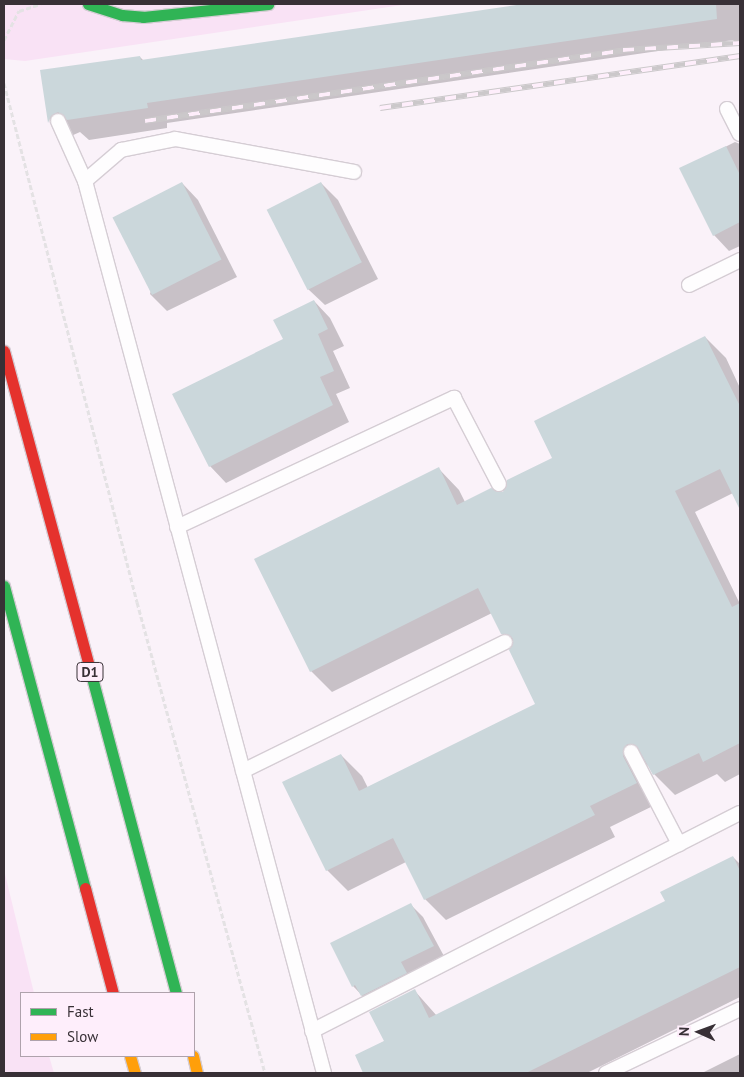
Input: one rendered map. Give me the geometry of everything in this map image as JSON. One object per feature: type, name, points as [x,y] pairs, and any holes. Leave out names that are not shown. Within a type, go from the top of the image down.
[{"type":"main road","points":[[88,4],[122,15],[151,16],[268,4]]},
{"type":"main road","name":"D1","points":[[4,351],[176,992]]},
{"type":"main road","points":[[4,586],[113,992]]},
{"type":"main road","points":[[130,1057],[135,1073]]},
{"type":"main road","points":[[193,1057],[197,1073]]},
{"type":"lane","points":[[728,108],[740,134]]},
{"type":"lane","points":[[58,121],[85,181],[324,1073]]},
{"type":"lane","points":[[85,181],[121,150],[175,140],[354,172]]},
{"type":"lane","points":[[690,285],[740,260]]},
{"type":"lane","points":[[177,527],[454,398],[499,484]]},
{"type":"lane","points":[[243,771],[505,642]]},
{"type":"lane","points":[[631,752],[679,844]]},
{"type":"lane","points":[[312,1031],[740,813]]},
{"type":"lane","points":[[606,1073],[740,1010]]},
{"type":"path","points":[[4,40],[19,11],[41,4]]},
{"type":"path","points":[[4,83],[137,602],[265,1073]]},
{"type":"shaded area","points":[[4,4],[409,4],[25,61],[4,59]]},
{"type":"shaded area","points":[[4,870],[34,992],[20,992],[20,1057],[49,1057],[54,1073],[4,1073]]},
{"type":"building","points":[[523,4],[716,4],[717,19],[147,103],[148,108],[67,120],[58,112],[51,116],[48,123],[40,70],[140,56],[141,60]]},
{"type":"building","points":[[726,146],[740,175],[740,222],[713,236],[679,168]]},
{"type":"building","points":[[182,182],[221,260],[152,295],[113,217]]},
{"type":"building","points":[[321,182],[362,262],[308,290],[267,210]]},
{"type":"building","points":[[314,300],[328,329],[318,334],[334,371],[320,377],[333,405],[209,467],[172,394],[283,339],[273,320]]},
{"type":"building","points":[[705,336],[740,406],[740,510],[720,469],[675,491],[732,607],[740,603],[740,743],[703,762],[699,753],[653,775],[638,748],[627,744],[623,756],[637,783],[590,806],[595,815],[424,900],[393,838],[326,871],[282,782],[341,754],[359,791],[535,704],[509,650],[513,639],[509,635],[501,634],[478,588],[310,672],[254,559],[439,467],[457,505],[491,488],[503,492],[507,480],[552,458],[534,421]]},
{"type":"building","points":[[733,856],[740,871],[740,967],[526,1073],[363,1073],[355,1055],[384,1041],[369,1012],[415,989],[429,1018],[665,901],[660,892]]},
{"type":"building","points":[[411,903],[434,946],[401,962],[407,973],[361,996],[355,985],[352,987],[330,943]]},
{"type":"railway","points":[[145,121],[623,50],[740,43]]},
{"type":"railway","points":[[380,108],[740,56]]},
{"type":"traffic: fast","points":[[88,4],[122,15],[143,17],[268,4]]},
{"type":"traffic: fast","points":[[4,586],[85,888]]},
{"type":"traffic: fast","points":[[90,670],[176,992]]},
{"type":"traffic: slow","points":[[130,1057],[135,1073]]},
{"type":"traffic: slow","points":[[193,1057],[197,1073]]},
{"type":"traffic: jam","points":[[4,351],[90,670]]},
{"type":"traffic: jam","points":[[85,888],[113,992]]}]
